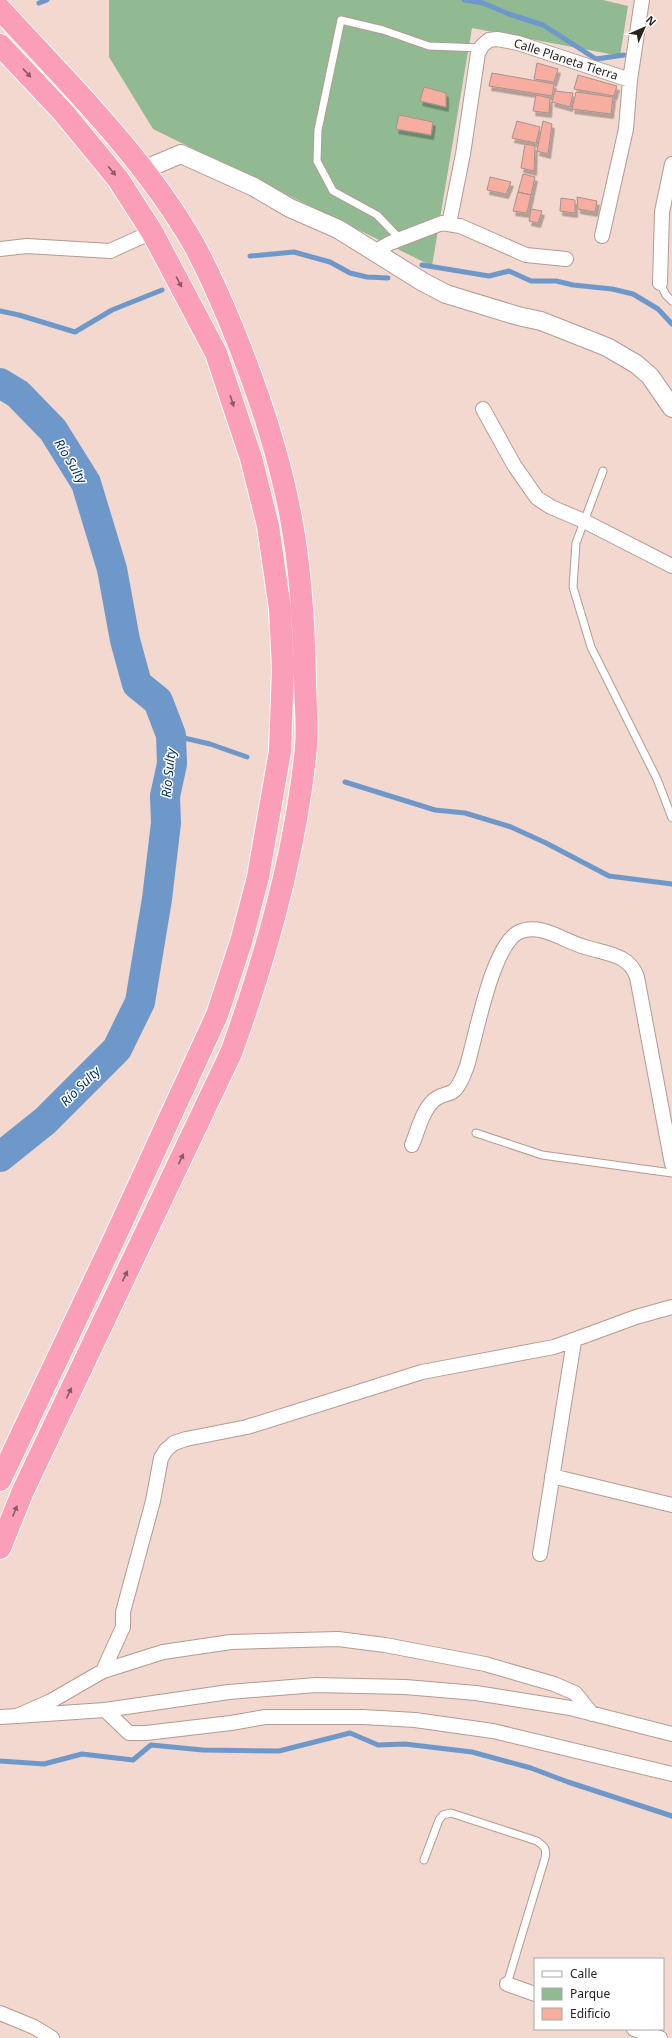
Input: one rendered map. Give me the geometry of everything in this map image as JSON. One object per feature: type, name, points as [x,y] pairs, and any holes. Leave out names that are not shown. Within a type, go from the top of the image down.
[{"type":"highway","points":[[0,9],[121,141],[143,170],[194,245],[219,294],[248,364],[274,451],[291,518],[304,624],[306,745],[293,840],[270,934],[252,995],[231,1053],[23,1491],[0,1548]]},
{"type":"highway","points":[[0,44],[63,112],[118,179],[152,232],[216,353],[250,458],[268,526],[280,609],[282,669],[280,751],[258,878],[241,942],[217,1015],[115,1237],[0,1480]]},
{"type":"street","points":[[602,236],[626,129],[630,80],[642,0]]},
{"type":"street","name":"Calle Planeta Tierra","points":[[481,48],[489,40],[497,39],[518,43],[630,80]]},
{"type":"street","points":[[449,224],[463,154],[478,53],[481,48]]},
{"type":"street","points":[[143,170],[181,154],[254,187],[290,208],[338,228],[423,282],[446,294],[518,316],[541,321],[607,347],[636,364],[650,376],[672,408]]},
{"type":"street","points":[[660,283],[662,212],[672,164]]},
{"type":"street","points":[[374,252],[400,239],[442,224],[449,224],[460,226],[526,255],[566,259]]},
{"type":"street","points":[[0,249],[27,246],[110,251],[152,232]]},
{"type":"street","points":[[484,409],[514,465],[537,498],[551,507],[584,521],[672,566]]},
{"type":"street","points":[[412,1145],[426,1110],[433,1101],[442,1095],[453,1092],[460,1082],[466,1068],[490,978],[505,947],[517,933],[535,928],[582,946],[621,957],[633,967],[637,978],[672,1164]]},
{"type":"street","points":[[103,1671],[123,1626],[123,1612],[153,1501],[161,1458],[166,1450],[174,1443],[186,1439],[247,1427],[422,1372],[463,1363],[523,1353],[574,1341],[636,1317],[672,1307]]},
{"type":"street","points":[[540,1554],[574,1341]]},
{"type":"street","points":[[552,1476],[672,1505]]},
{"type":"street","points":[[17,1716],[51,1701],[103,1671],[163,1652],[186,1647],[231,1642],[338,1639],[385,1645],[485,1664],[575,1693],[592,1714]]},
{"type":"street","points":[[0,1717],[105,1710],[229,1692],[316,1685],[405,1687],[476,1693],[570,1708],[672,1734]]},
{"type":"street","points":[[105,1710],[129,1733],[146,1733],[231,1723],[265,1717],[363,1716],[415,1720],[492,1731],[672,1774]]},
{"type":"street","points":[[507,1984],[534,1994]]},
{"type":"street","points":[[0,2013],[34,2027],[52,2038]]},
{"type":"street","points":[[637,2030],[660,2038]]},
{"type":"lane","points":[[400,239],[377,215],[333,191],[317,160],[318,130],[341,20],[383,30],[429,46],[481,48]]},
{"type":"lane","points":[[660,283],[666,295],[672,301]]},
{"type":"lane","points":[[603,471],[576,543],[573,587],[582,622],[591,647],[657,779],[672,818]]},
{"type":"lane","points":[[476,1133],[542,1155],[672,1173]]},
{"type":"lane","points":[[424,1860],[439,1820],[443,1815],[452,1813],[537,1841],[544,1847],[546,1852],[545,1858],[507,1984]]},
{"type":"green space","points":[[109,0],[603,0],[628,6],[620,56],[472,28],[432,266],[153,129],[109,57]]},
{"type":"building","points":[[537,63],[558,69],[554,82],[534,79]]},
{"type":"building","points":[[492,73],[554,84],[552,96],[489,86]]},
{"type":"building","points":[[578,75],[617,86],[614,96],[574,89]]},
{"type":"building","points":[[424,87],[446,93],[446,107],[420,101]]},
{"type":"building","points":[[555,91],[573,93],[570,107],[552,102]]},
{"type":"building","points":[[576,92],[613,97],[611,114],[572,109]]},
{"type":"building","points":[[536,95],[550,98],[549,113],[533,111]]},
{"type":"building","points":[[399,115],[433,122],[431,135],[396,129]]},
{"type":"building","points":[[517,121],[540,127],[536,143],[512,138]]},
{"type":"building","points":[[543,121],[552,124],[548,154],[537,151]]},
{"type":"building","points":[[525,144],[535,146],[534,171],[521,168]]},
{"type":"building","points":[[523,174],[535,177],[531,195],[518,192]]},
{"type":"building","points":[[490,177],[511,182],[506,194],[487,190]]},
{"type":"building","points":[[518,192],[531,195],[527,213],[513,211]]},
{"type":"building","points":[[577,197],[597,201],[595,212],[578,209]]},
{"type":"building","points":[[561,198],[575,200],[575,213],[560,211]]},
{"type":"building","points":[[531,209],[542,211],[538,223],[529,221]]},
{"type":"waterway","points":[[39,3],[47,0]]},
{"type":"waterway","points":[[464,0],[483,3],[509,14],[543,25],[596,59],[624,55]]},
{"type":"waterway","points":[[250,256],[294,252],[330,262],[350,273],[367,277],[388,278]]},
{"type":"waterway","points":[[422,265],[489,276],[509,271],[531,281],[556,281],[573,285],[612,289],[633,294],[658,309],[672,324]]},
{"type":"waterway","points":[[0,311],[19,315],[75,332],[112,310],[162,290]]},
{"type":"waterway","name":"Río Sulty","points":[[0,383],[18,394],[53,430],[86,483],[112,569],[125,640],[137,684],[158,701],[171,735],[172,764],[165,796],[166,823],[157,899],[140,1002],[117,1049],[45,1121],[0,1157]]},
{"type":"waterway","points":[[171,735],[210,744],[247,757]]},
{"type":"waterway","points":[[345,782],[435,810],[465,813],[511,827],[546,843],[609,876],[672,884]]},
{"type":"waterway","points":[[0,1761],[44,1764],[82,1754],[133,1760],[151,1745],[203,1750],[279,1751],[350,1733],[378,1745],[405,1744],[472,1752],[531,1768],[568,1782],[672,1816]]}]
